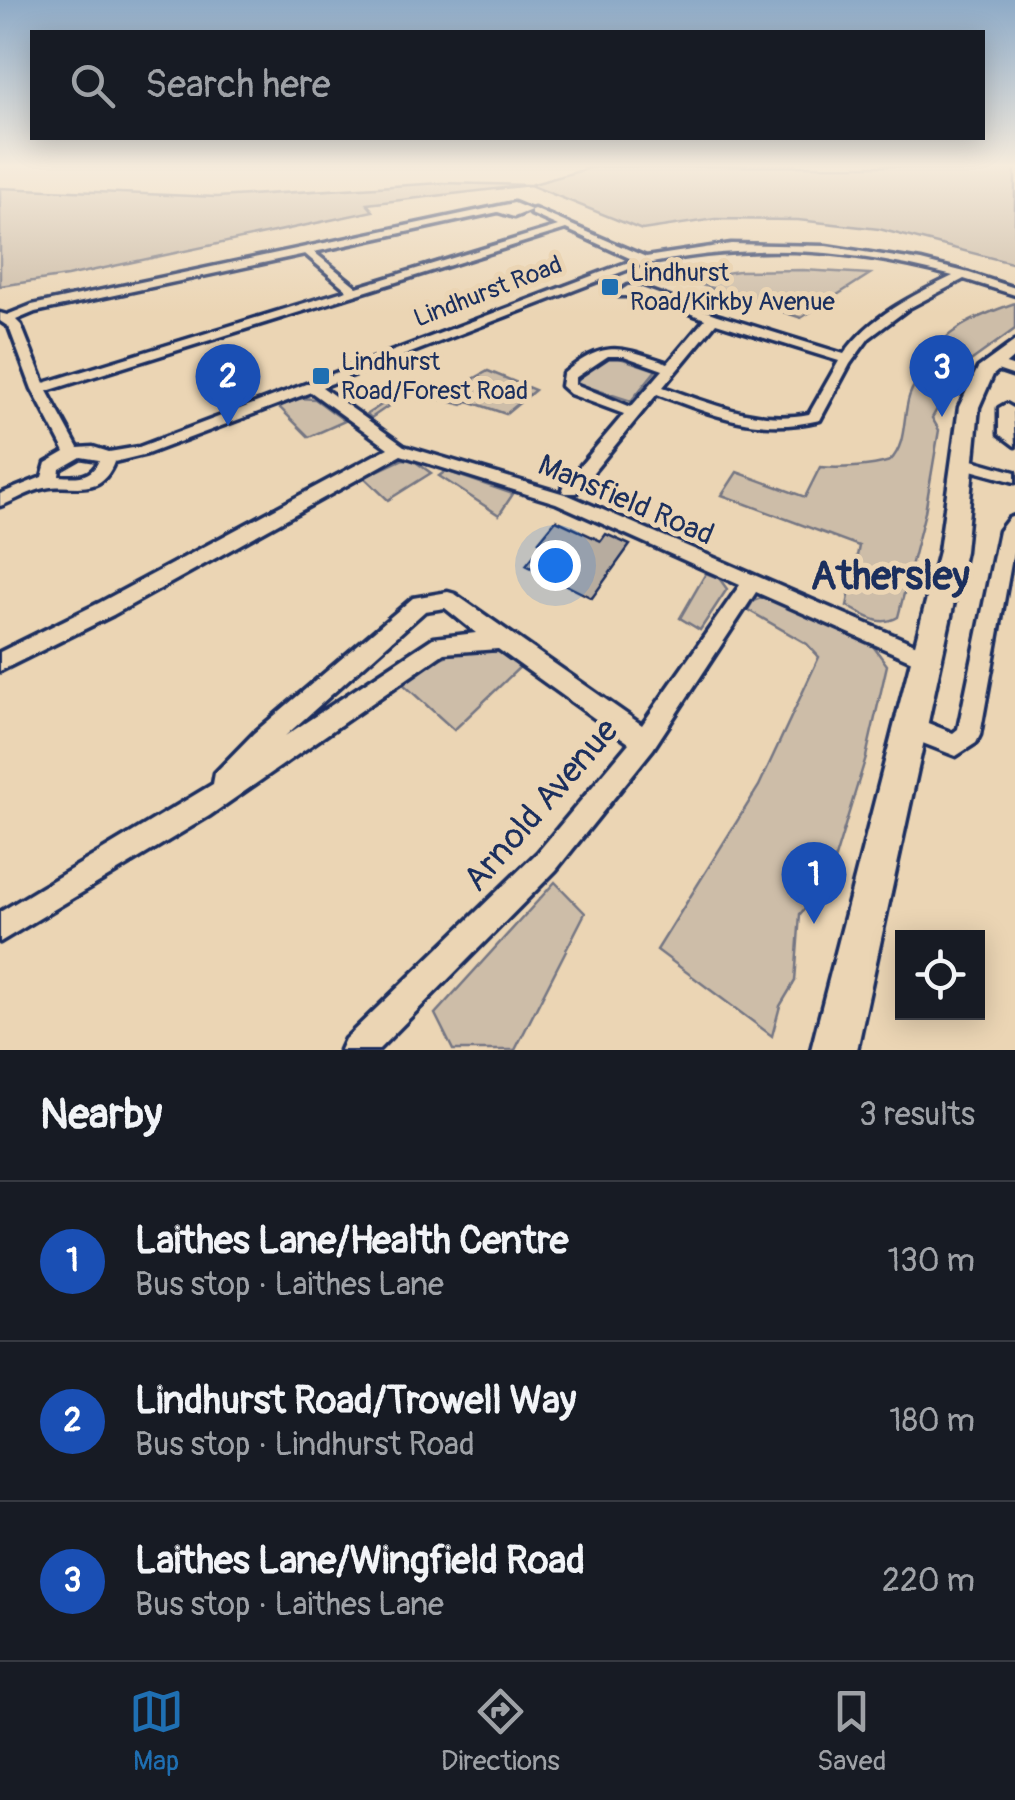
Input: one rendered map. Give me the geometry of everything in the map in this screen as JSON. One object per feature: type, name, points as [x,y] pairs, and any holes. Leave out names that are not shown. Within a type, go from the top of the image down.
[{"type":"main road","points":[[834,1050],[952,551],[973,394],[1008,361]]},
{"type":"street","points":[[4,318],[473,215]]},
{"type":"street","points":[[541,215],[644,260]]},
{"type":"street","points":[[39,389],[567,226]]},
{"type":"street","name":"Lindhurst Road","points":[[50,481],[52,468],[74,454],[96,451],[107,458],[142,451],[644,260],[715,246],[803,245],[880,255],[965,275],[1015,292]]},
{"type":"street","points":[[305,249],[355,291]]},
{"type":"street","points":[[654,388],[761,424],[788,424],[815,416],[847,359],[867,334],[965,275]]},
{"type":"street","points":[[622,294],[632,288],[847,359]]},
{"type":"street","points":[[4,318],[15,325],[39,389],[74,454]]},
{"type":"street","points":[[570,489],[714,318]]},
{"type":"street","points":[[634,413],[575,391],[568,386],[568,377],[594,353],[606,350],[671,368]]},
{"type":"street","name":"Mansfield Road","points":[[312,386],[399,449],[562,498],[926,658]]},
{"type":"street","points":[[1006,408],[1008,434],[1015,441]]},
{"type":"street","points":[[0,662],[138,592],[399,449]]},
{"type":"street","name":"Lindhurst Road","points":[[0,500],[50,481],[64,486],[85,482],[102,470],[107,458]]},
{"type":"street","points":[[962,462],[1015,478]]},
{"type":"street","points":[[910,727],[956,744],[968,734],[1008,531],[1015,522]]},
{"type":"street","name":"Arnold Avenue","points":[[356,1050],[548,861],[645,741],[752,582]]},
{"type":"street","points":[[200,808],[262,741],[420,604],[448,600],[645,741]]},
{"type":"street","points":[[0,928],[200,808],[424,653],[440,644],[501,640]]},
{"type":"shaded area","points":[[0,215],[354,215],[67,276],[0,286]]},
{"type":"shaded area","points":[[605,215],[1015,215],[1015,264],[879,229],[798,220],[715,219],[642,230]]},
{"type":"shaded area","points":[[739,271],[870,274],[801,318],[684,279]]},
{"type":"shaded area","points":[[1015,303],[1015,329],[954,373],[922,367],[940,343],[962,326]]},
{"type":"shaded area","points":[[611,355],[656,370],[631,401],[575,383],[600,357]]},
{"type":"shaded area","points":[[488,371],[535,390],[506,414],[468,401],[463,405],[409,392],[371,418],[367,414],[413,385],[429,392],[441,386],[451,391]]},
{"type":"shaded area","points":[[923,375],[950,386],[932,418],[939,430],[925,512],[898,617],[878,621],[847,606],[859,546],[722,495],[737,472],[805,497],[820,467],[890,461],[901,441],[910,395]]},
{"type":"shaded area","points":[[299,398],[315,399],[345,421],[309,437],[279,407]]},
{"type":"shaded area","points":[[403,459],[413,460],[431,473],[388,500],[364,477]]},
{"type":"shaded area","points":[[446,471],[513,494],[499,515],[439,476]]},
{"type":"shaded area","points":[[706,573],[719,578],[727,589],[700,630],[680,618]]},
{"type":"shaded area","points":[[766,596],[870,642],[887,665],[866,757],[827,884],[800,914],[795,981],[780,1006],[772,1036],[657,950],[759,786],[819,657],[807,644],[748,610],[753,601]]},
{"type":"shaded area","points":[[458,651],[501,652],[523,664],[454,730],[402,683],[425,664]]},
{"type":"shaded area","points":[[555,882],[585,913],[515,1050],[453,1050],[435,1014]]},
{"type":"building","points":[[556,520],[601,541],[606,534],[630,545],[592,598],[526,565]]},
{"type":"place","name":"Lindhurst Road/Kirkby Avenue","points":[[610,287]]},
{"type":"place","name":"Lindhurst Road/Forest Road","points":[[321,376]]},
{"type":"place","name":"Laithes Lane/Wingfield Road","points":[[942,417]]},
{"type":"place","name":"Lindhurst Road/Trowell Way","points":[[228,426]]},
{"type":"place","name":"Laithes Lane/Health Centre","points":[[814,924]]},
{"type":"district","name":"Athersley","points":[[890,576]]}]
